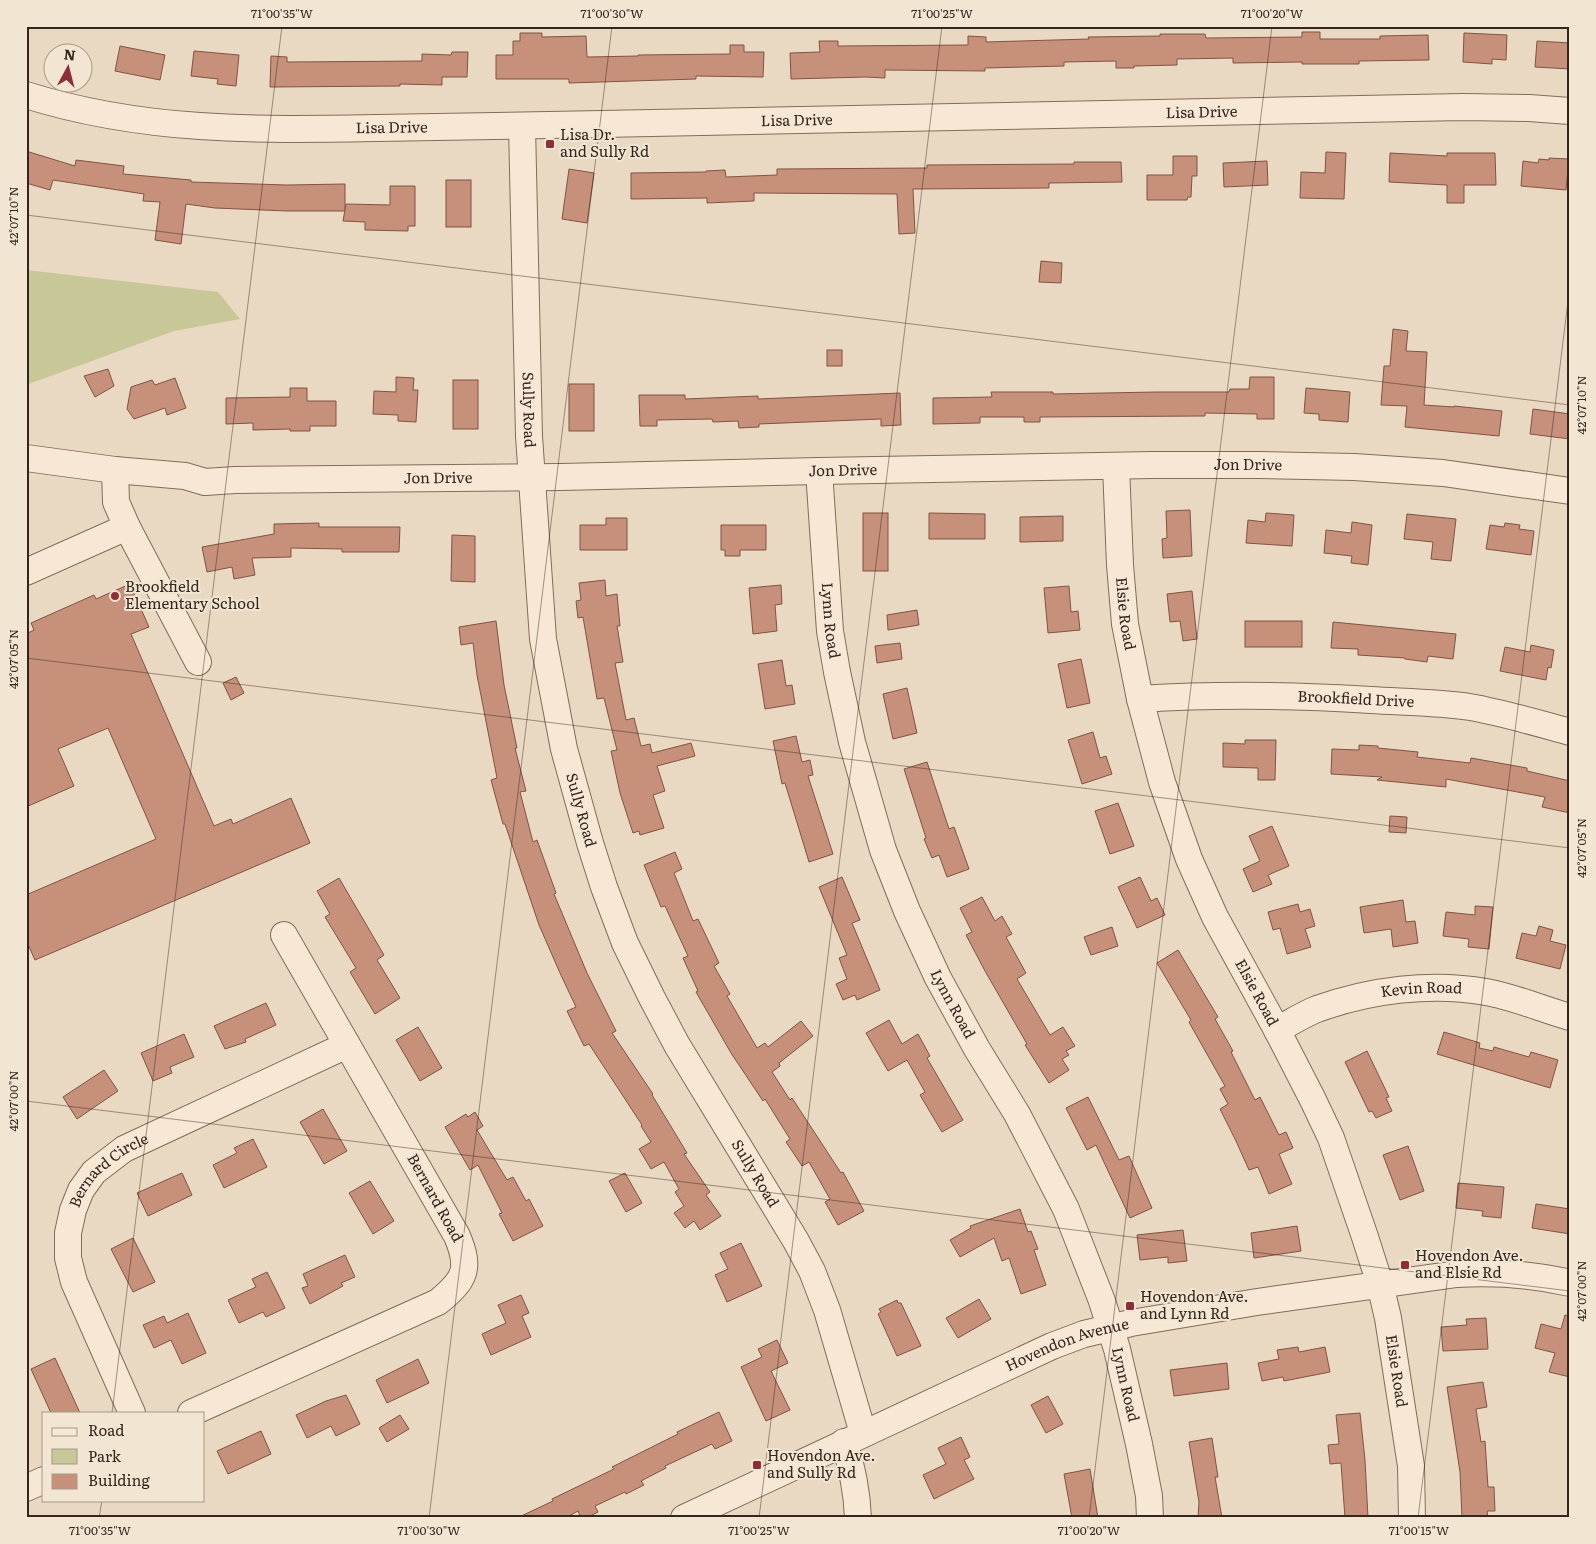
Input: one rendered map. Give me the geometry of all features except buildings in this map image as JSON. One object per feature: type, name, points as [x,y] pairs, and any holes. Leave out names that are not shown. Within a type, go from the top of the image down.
[{"type":"street","name":"Lisa Drive","points":[[26,95],[110,116],[171,125],[298,130],[1453,107],[1529,108],[1570,111]]},
{"type":"street","name":"Sully Road","points":[[522,126],[529,436],[544,640],[548,671],[564,749],[604,887],[625,942],[669,1030],[796,1241],[812,1271],[828,1310],[854,1438],[854,1476],[858,1518]]},
{"type":"street","name":"Jon Drive","points":[[26,458],[115,470],[185,476],[205,482],[235,480],[1259,465],[1354,467],[1444,474],[1570,491]]},
{"type":"street","name":"Elsie Road","points":[[1116,466],[1120,565],[1125,624],[1140,699],[1162,782],[1189,859],[1215,917],[1277,1030],[1331,1138],[1380,1284],[1388,1318],[1411,1466],[1412,1518]]},
{"type":"street","points":[[115,470],[116,502],[127,527],[198,662]]},
{"type":"street","name":"Lynn Road","points":[[819,471],[830,631],[834,656],[852,742],[883,850],[907,911],[938,978],[977,1049],[1017,1114],[1066,1209],[1111,1327],[1139,1444],[1149,1496],[1150,1518]]},
{"type":"street","points":[[26,572],[127,527]]},
{"type":"street","name":"Brookfield Drive","points":[[1140,699],[1189,696],[1267,696],[1429,703],[1468,707],[1570,732]]},
{"type":"street","name":"Bernard Road","points":[[193,1412],[438,1302],[455,1288],[464,1271],[465,1253],[457,1236],[284,935]]},
{"type":"street","name":"Kevin Road","points":[[1277,1030],[1316,1010],[1352,999],[1423,988],[1458,988],[1487,992],[1570,1017]]},
{"type":"street","name":"Bernard Circle","points":[[132,1412],[74,1282],[68,1258],[68,1233],[73,1210],[81,1190],[94,1172],[124,1149],[347,1045]]},
{"type":"street","name":"Hovendon Avenue","points":[[684,1518],[1052,1346],[1084,1334],[1111,1327],[1196,1312],[1456,1274],[1516,1273],[1570,1282]]},
{"type":"street","points":[[26,1488],[42,1481]]},
{"type":"green space","points":[[26,270],[218,292],[240,319],[174,331],[26,385]]},
{"type":"place","name":"Lisa Dr. and Sully Rd","points":[[550,144]]},
{"type":"place","name":"Brookfield Elementary School","points":[[115,596]]},
{"type":"place","name":"Hovendon Ave. and Elsie Rd","points":[[1405,1265]]},
{"type":"place","name":"Hovendon Ave. and Lynn Rd","points":[[1130,1306]]},
{"type":"place","name":"Hovendon Ave. and Sully Rd","points":[[757,1465]]}]
